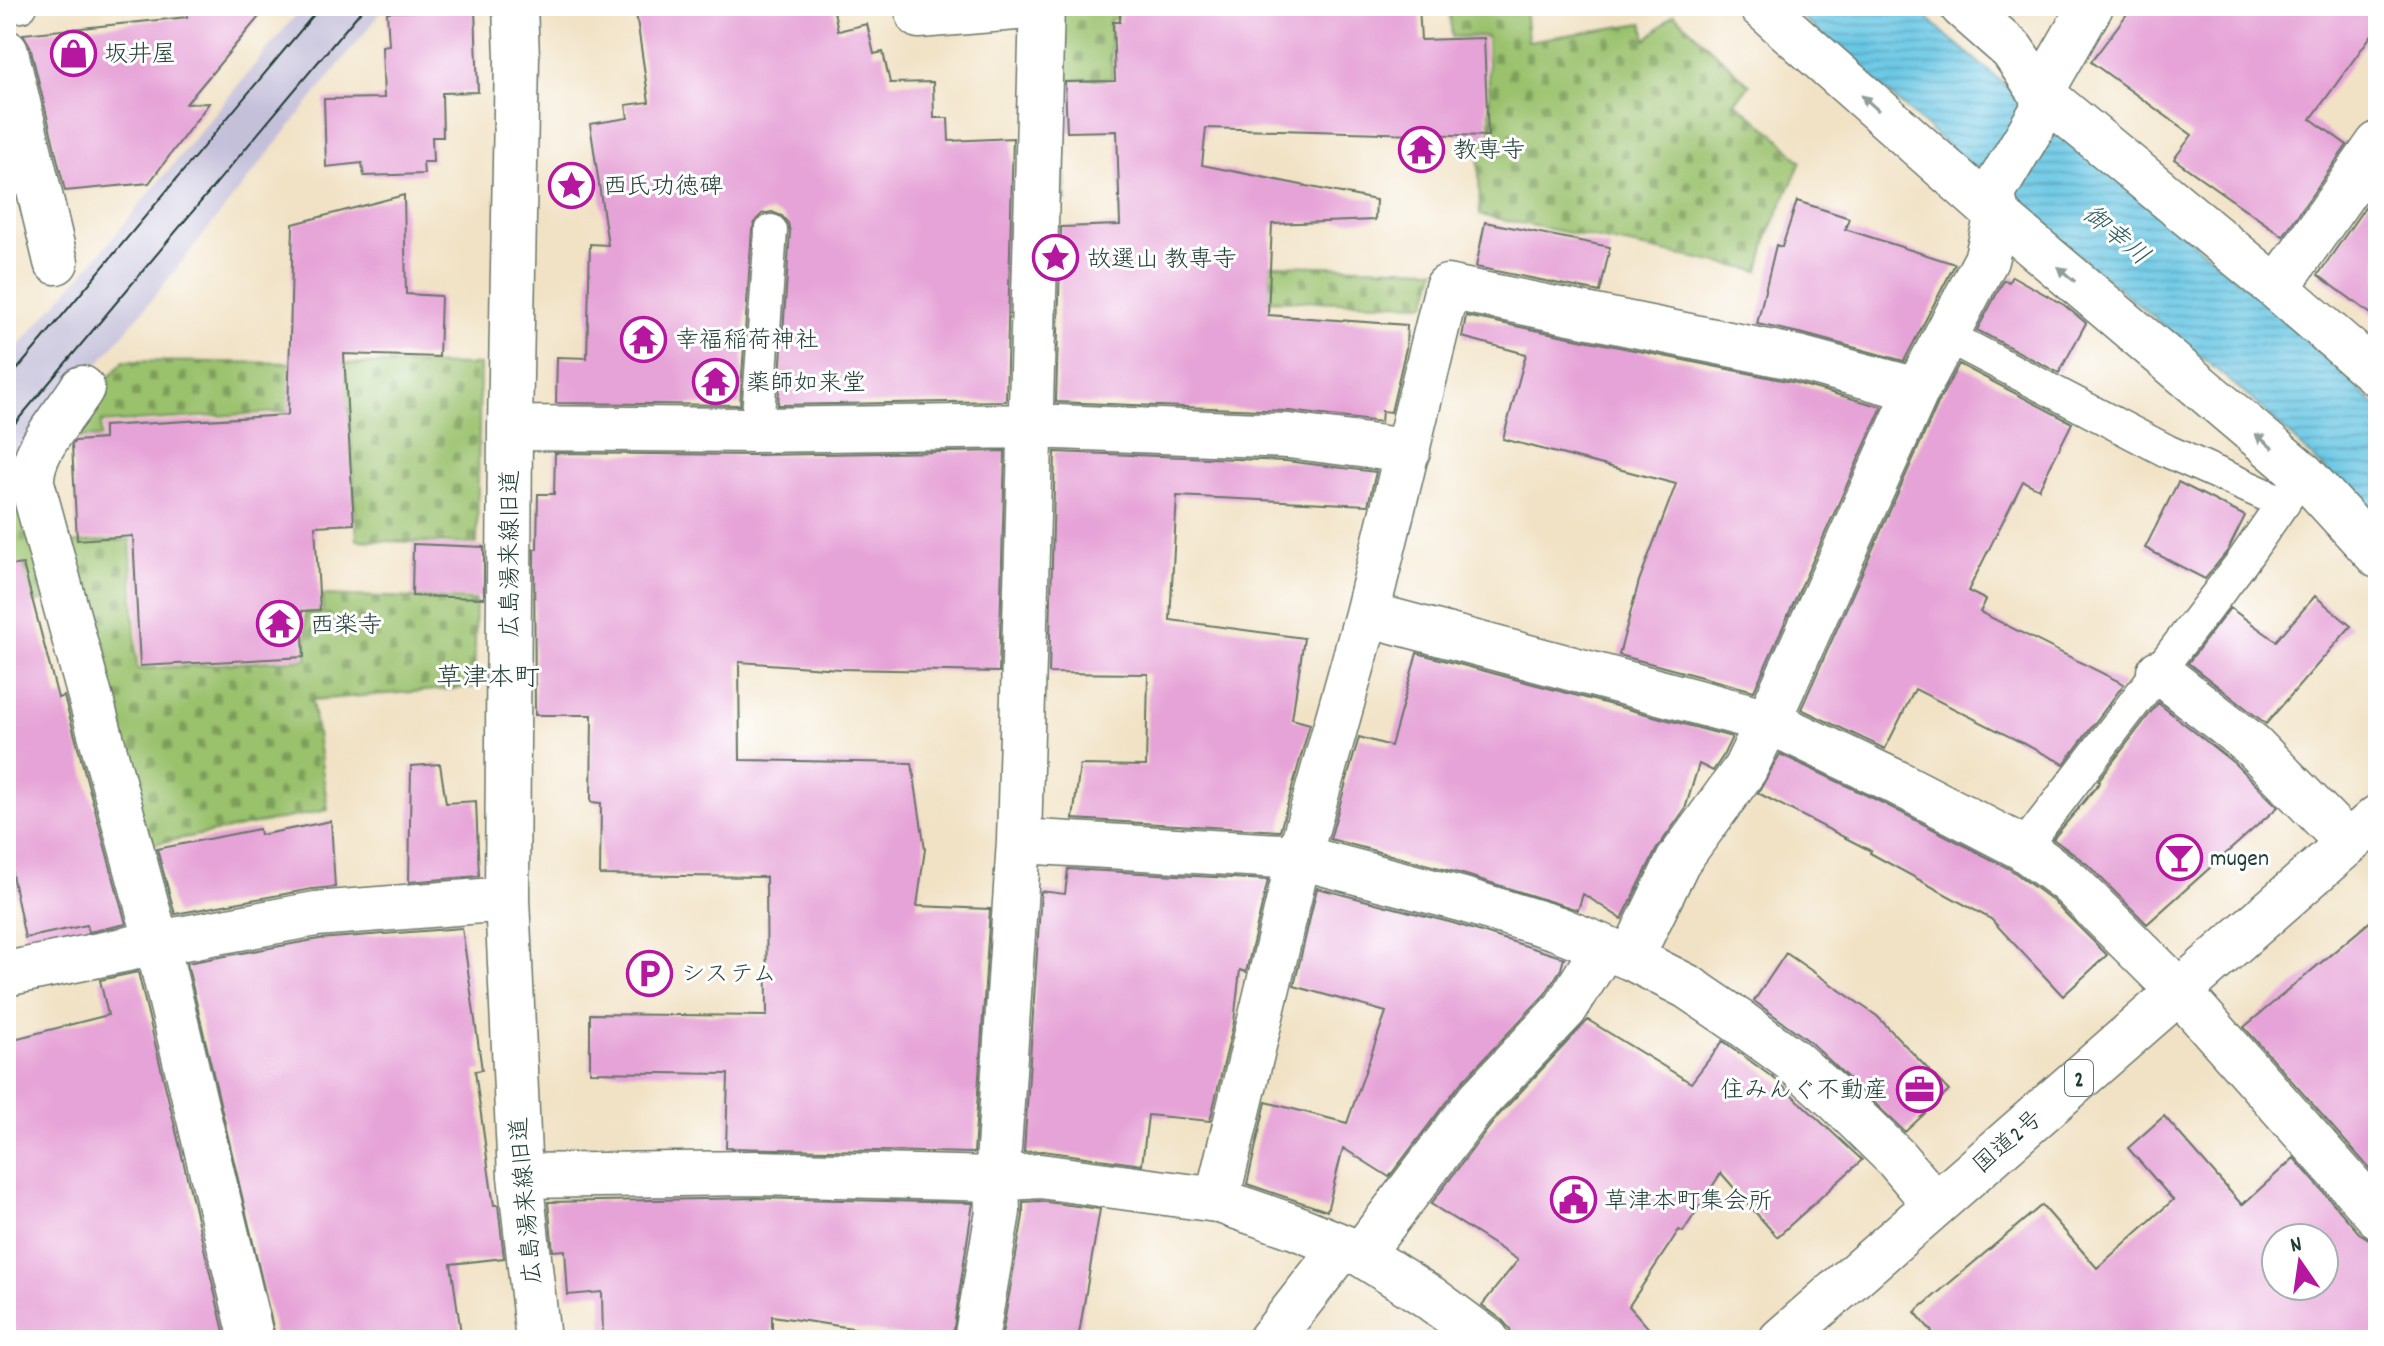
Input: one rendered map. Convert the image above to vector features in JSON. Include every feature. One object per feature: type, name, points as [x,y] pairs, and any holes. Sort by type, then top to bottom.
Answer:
[{"type":"main road","name":"広島湯来線旧道","points":[[515,6],[507,899],[520,1176],[538,1340]]},
{"type":"main road","points":[[916,6],[919,16],[1041,6],[1019,841],[997,1179],[998,1212],[976,1340]]},
{"type":"main road","points":[[1761,6],[1995,204],[2294,488],[2378,556]]},
{"type":"main road","points":[[1962,6],[2012,50],[2042,101],[2277,288],[2378,375]]},
{"type":"main road","points":[[1270,1340],[1352,1251],[1478,1101],[1617,953],[1678,861],[1745,769],[1917,390],[1986,260],[1995,204],[2042,101],[2091,6]]},
{"type":"main road","points":[[7,62],[56,262]]},
{"type":"main road","points":[[2277,288],[2378,144]]},
{"type":"main road","points":[[1217,1200],[1299,857],[1367,614],[1447,287],[1798,358],[1917,390]]},
{"type":"main road","points":[[82,388],[36,457],[32,483],[157,943],[252,1340]]},
{"type":"main road","points":[[510,428],[757,430],[1032,426],[1288,436],[1408,451]]},
{"type":"main road","points":[[1367,614],[1768,721],[1896,782],[2023,848],[2069,882],[2178,990],[2378,1216]]},
{"type":"main road","points":[[2159,672],[2363,830]]},
{"type":"main road","name":"国道2号","points":[[1781,1340],[2363,830]]},
{"type":"main road","points":[[1019,841],[1299,857],[1556,928],[1688,987],[1792,1060],[1886,1149],[1935,1204]]},
{"type":"main road","points":[[6,974],[316,914],[507,899]]},
{"type":"main road","points":[[520,1176],[756,1173],[997,1179],[1040,1176],[1217,1200],[1352,1251],[1429,1297],[1487,1340]]},
{"type":"lane","points":[[6,7],[21,6]]},
{"type":"lane","points":[[757,430],[771,231]]},
{"type":"lane","points":[[1947,336],[2167,451],[2294,488],[2159,672],[2023,848]]},
{"type":"shaded area","points":[[303,6],[386,6],[142,312],[6,473],[6,360],[93,262]]},
{"type":"green space","points":[[1057,6],[1117,6],[1117,19],[1110,19],[1112,78],[1063,80],[1066,201],[1053,202]]},
{"type":"green space","points":[[1449,6],[1525,6],[1528,41],[1643,23],[1646,40],[1674,14],[1750,85],[1735,102],[1779,138],[1801,162],[1768,235],[1759,271],[1480,215],[1478,139],[1491,138],[1487,36],[1452,37]]},
{"type":"green space","points":[[1127,261],[1436,269],[1426,304],[1098,296]]},
{"type":"green space","points":[[124,361],[480,365],[477,544],[357,540],[349,408],[101,423],[101,437],[74,438],[100,387]]},
{"type":"green space","points":[[19,459],[54,598],[6,609],[6,473]]},
{"type":"green space","points":[[130,539],[137,669],[307,659],[305,613],[323,612],[322,595],[476,600],[474,687],[312,700],[328,810],[143,846],[68,543]]},
{"type":"water","name":"御幸川","points":[[1789,6],[1915,6],[2293,326],[2378,408],[2378,524],[2254,401],[1969,164]]},
{"type":"building","points":[[268,6],[186,104],[209,103],[149,183],[65,191],[30,46],[23,34],[187,17],[186,10]]},
{"type":"building","points":[[635,6],[833,6],[838,31],[867,24],[874,54],[883,52],[890,83],[933,82],[934,118],[948,118],[949,141],[1013,138],[1006,401],[778,405],[790,232],[782,216],[772,212],[762,214],[752,230],[740,405],[556,403],[557,357],[587,358],[590,244],[608,245],[590,124],[628,118],[626,105],[649,102]]},
{"type":"building","points":[[1120,6],[1419,6],[1421,40],[1484,38],[1488,136],[1206,128],[1202,165],[1376,200],[1375,220],[1272,224],[1268,315],[1407,325],[1406,348],[1391,412],[1382,411],[1381,422],[1289,411],[1056,402],[1061,227],[1120,225],[1117,131],[1067,132],[1065,82],[1115,81],[1113,22],[1120,22]]},
{"type":"building","points":[[2133,6],[2378,6],[2378,26],[2311,119],[2347,145],[2283,236],[2174,159],[2192,135],[2091,62]]},
{"type":"building","points":[[475,9],[478,92],[442,93],[443,137],[432,137],[433,162],[423,162],[424,174],[364,176],[362,163],[326,167],[324,99],[384,98],[382,46],[389,45],[387,12]]},
{"type":"building","points":[[2378,188],[2378,319],[2318,275]]},
{"type":"building","points":[[404,195],[406,294],[441,296],[439,357],[344,354],[354,524],[315,526],[320,610],[302,611],[304,657],[140,666],[133,536],[77,540],[72,445],[75,441],[104,439],[104,426],[288,415],[293,224]]},
{"type":"building","points":[[1797,201],[1849,218],[1845,229],[1955,264],[1904,361],[1757,324],[1776,245],[1782,247]]},
{"type":"building","points":[[1485,222],[1610,247],[1600,292],[1476,267]]},
{"type":"building","points":[[2012,276],[2064,305],[2086,323],[2059,373],[1977,330],[2004,280],[2009,282]]},
{"type":"building","points":[[1466,316],[1792,382],[1882,407],[1754,691],[1619,655],[1639,581],[1676,484],[1503,439],[1526,354],[1462,337]]},
{"type":"building","points":[[1959,364],[2072,423],[2039,489],[2023,481],[1968,591],[1986,600],[1980,612],[2124,684],[2064,764],[1915,689],[1885,749],[1801,709],[1939,401]]},
{"type":"building","points":[[1005,451],[999,672],[840,669],[739,662],[740,760],[912,763],[925,849],[917,906],[990,909],[974,1153],[726,1148],[728,1074],[590,1072],[590,1014],[767,1016],[766,877],[600,875],[601,803],[591,802],[592,715],[535,715],[534,549],[537,549],[538,494],[554,494],[555,453],[757,455]]},
{"type":"building","points":[[1055,452],[1286,461],[1376,472],[1368,505],[1177,496],[1170,620],[1304,638],[1292,719],[1310,724],[1280,831],[1073,819],[1080,765],[1146,766],[1148,674],[1049,673]]},
{"type":"building","points":[[2178,482],[2245,516],[2228,550],[2205,579],[2145,548]]},
{"type":"building","points":[[413,544],[484,547],[484,598],[412,596]]},
{"type":"building","points":[[23,564],[58,698],[64,696],[126,924],[89,932],[87,925],[25,938],[6,845],[6,566]]},
{"type":"building","points":[[2315,596],[2351,626],[2266,724],[2188,663],[2230,608],[2276,641]]},
{"type":"building","points":[[1417,653],[1732,737],[1713,771],[1699,764],[1685,809],[1656,850],[1622,919],[1583,894],[1578,910],[1466,875],[1330,839],[1359,737],[1391,746]]},
{"type":"building","points":[[2158,703],[2235,764],[2278,807],[2147,924],[2087,864],[2053,839]]},
{"type":"building","points":[[1780,754],[2010,869],[2053,901],[2107,955],[2063,996],[1991,919],[1871,851],[1758,793]]},
{"type":"building","points":[[440,764],[446,803],[476,801],[479,876],[409,882],[411,766]]},
{"type":"building","points":[[331,821],[335,887],[175,914],[157,849],[259,829],[260,835]]},
{"type":"building","points":[[1068,869],[1268,880],[1246,972],[1240,970],[1234,1022],[1210,1121],[1148,1115],[1142,1165],[1043,1151],[1024,1152],[1041,891],[1065,894]]},
{"type":"building","points":[[1317,888],[1453,923],[1564,958],[1561,969],[1545,994],[1460,1084],[1389,1177],[1343,1148],[1327,1211],[1247,1184],[1266,1102],[1347,1123],[1386,1012],[1294,986]]},
{"type":"building","points":[[2378,915],[2378,1178],[2244,1027]]},
{"type":"building","points":[[462,928],[482,1070],[475,1071],[504,1258],[451,1264],[462,1340],[276,1340],[187,963],[319,939]]},
{"type":"building","points":[[1786,953],[1877,1016],[1949,1091],[1905,1132],[1809,1041],[1754,1001]]},
{"type":"building","points":[[138,972],[226,1340],[17,1340],[6,1292],[6,1041],[108,1015],[100,980]]},
{"type":"building","points":[[1588,1020],[1691,1083],[1723,1041],[1776,1080],[1862,1160],[1777,1237],[1721,1173],[1629,1306],[1659,1340],[1512,1340],[1510,1329],[1482,1305],[1518,1260],[1431,1204],[1497,1117]]},
{"type":"building","points":[[2164,1116],[2242,1205],[2294,1158],[2359,1233],[2378,1240],[2378,1340],[1939,1340],[1915,1312],[2042,1205],[2097,1268],[2173,1200],[2128,1148]]},
{"type":"building","points":[[756,1198],[973,1203],[952,1340],[932,1340],[772,1316],[772,1340],[603,1340],[602,1292],[568,1295],[565,1250],[553,1251],[548,1202]]},
{"type":"building","points":[[1039,1201],[1100,1209],[1078,1340],[1001,1340],[1023,1202]]},
{"type":"tram line","points":[[6,383],[321,6]]},
{"type":"tram line","points":[[6,434],[365,6]]},
{"type":"place","name":"坂井屋","points":[[73,53]]},
{"type":"place","name":"教専寺","points":[[1422,149]]},
{"type":"place","name":"西氏功徳碑","points":[[572,185]]},
{"type":"place","name":"故選山 教専寺","points":[[1056,258]]},
{"type":"place","name":"幸福稲荷神社","points":[[644,339]]},
{"type":"place","name":"薬師如来堂","points":[[715,382]]},
{"type":"place","name":"西楽寺","points":[[279,624]]},
{"type":"place","name":"mugen","points":[[2179,857]]},
{"type":"place","name":"システム","points":[[650,973]]},
{"type":"place","name":"住みんぐ不動産","points":[[1919,1089]]},
{"type":"place","name":"草津本町集会所","points":[[1573,1200]]},
{"type":"district","name":"草津本町","points":[[488,676]]}]
